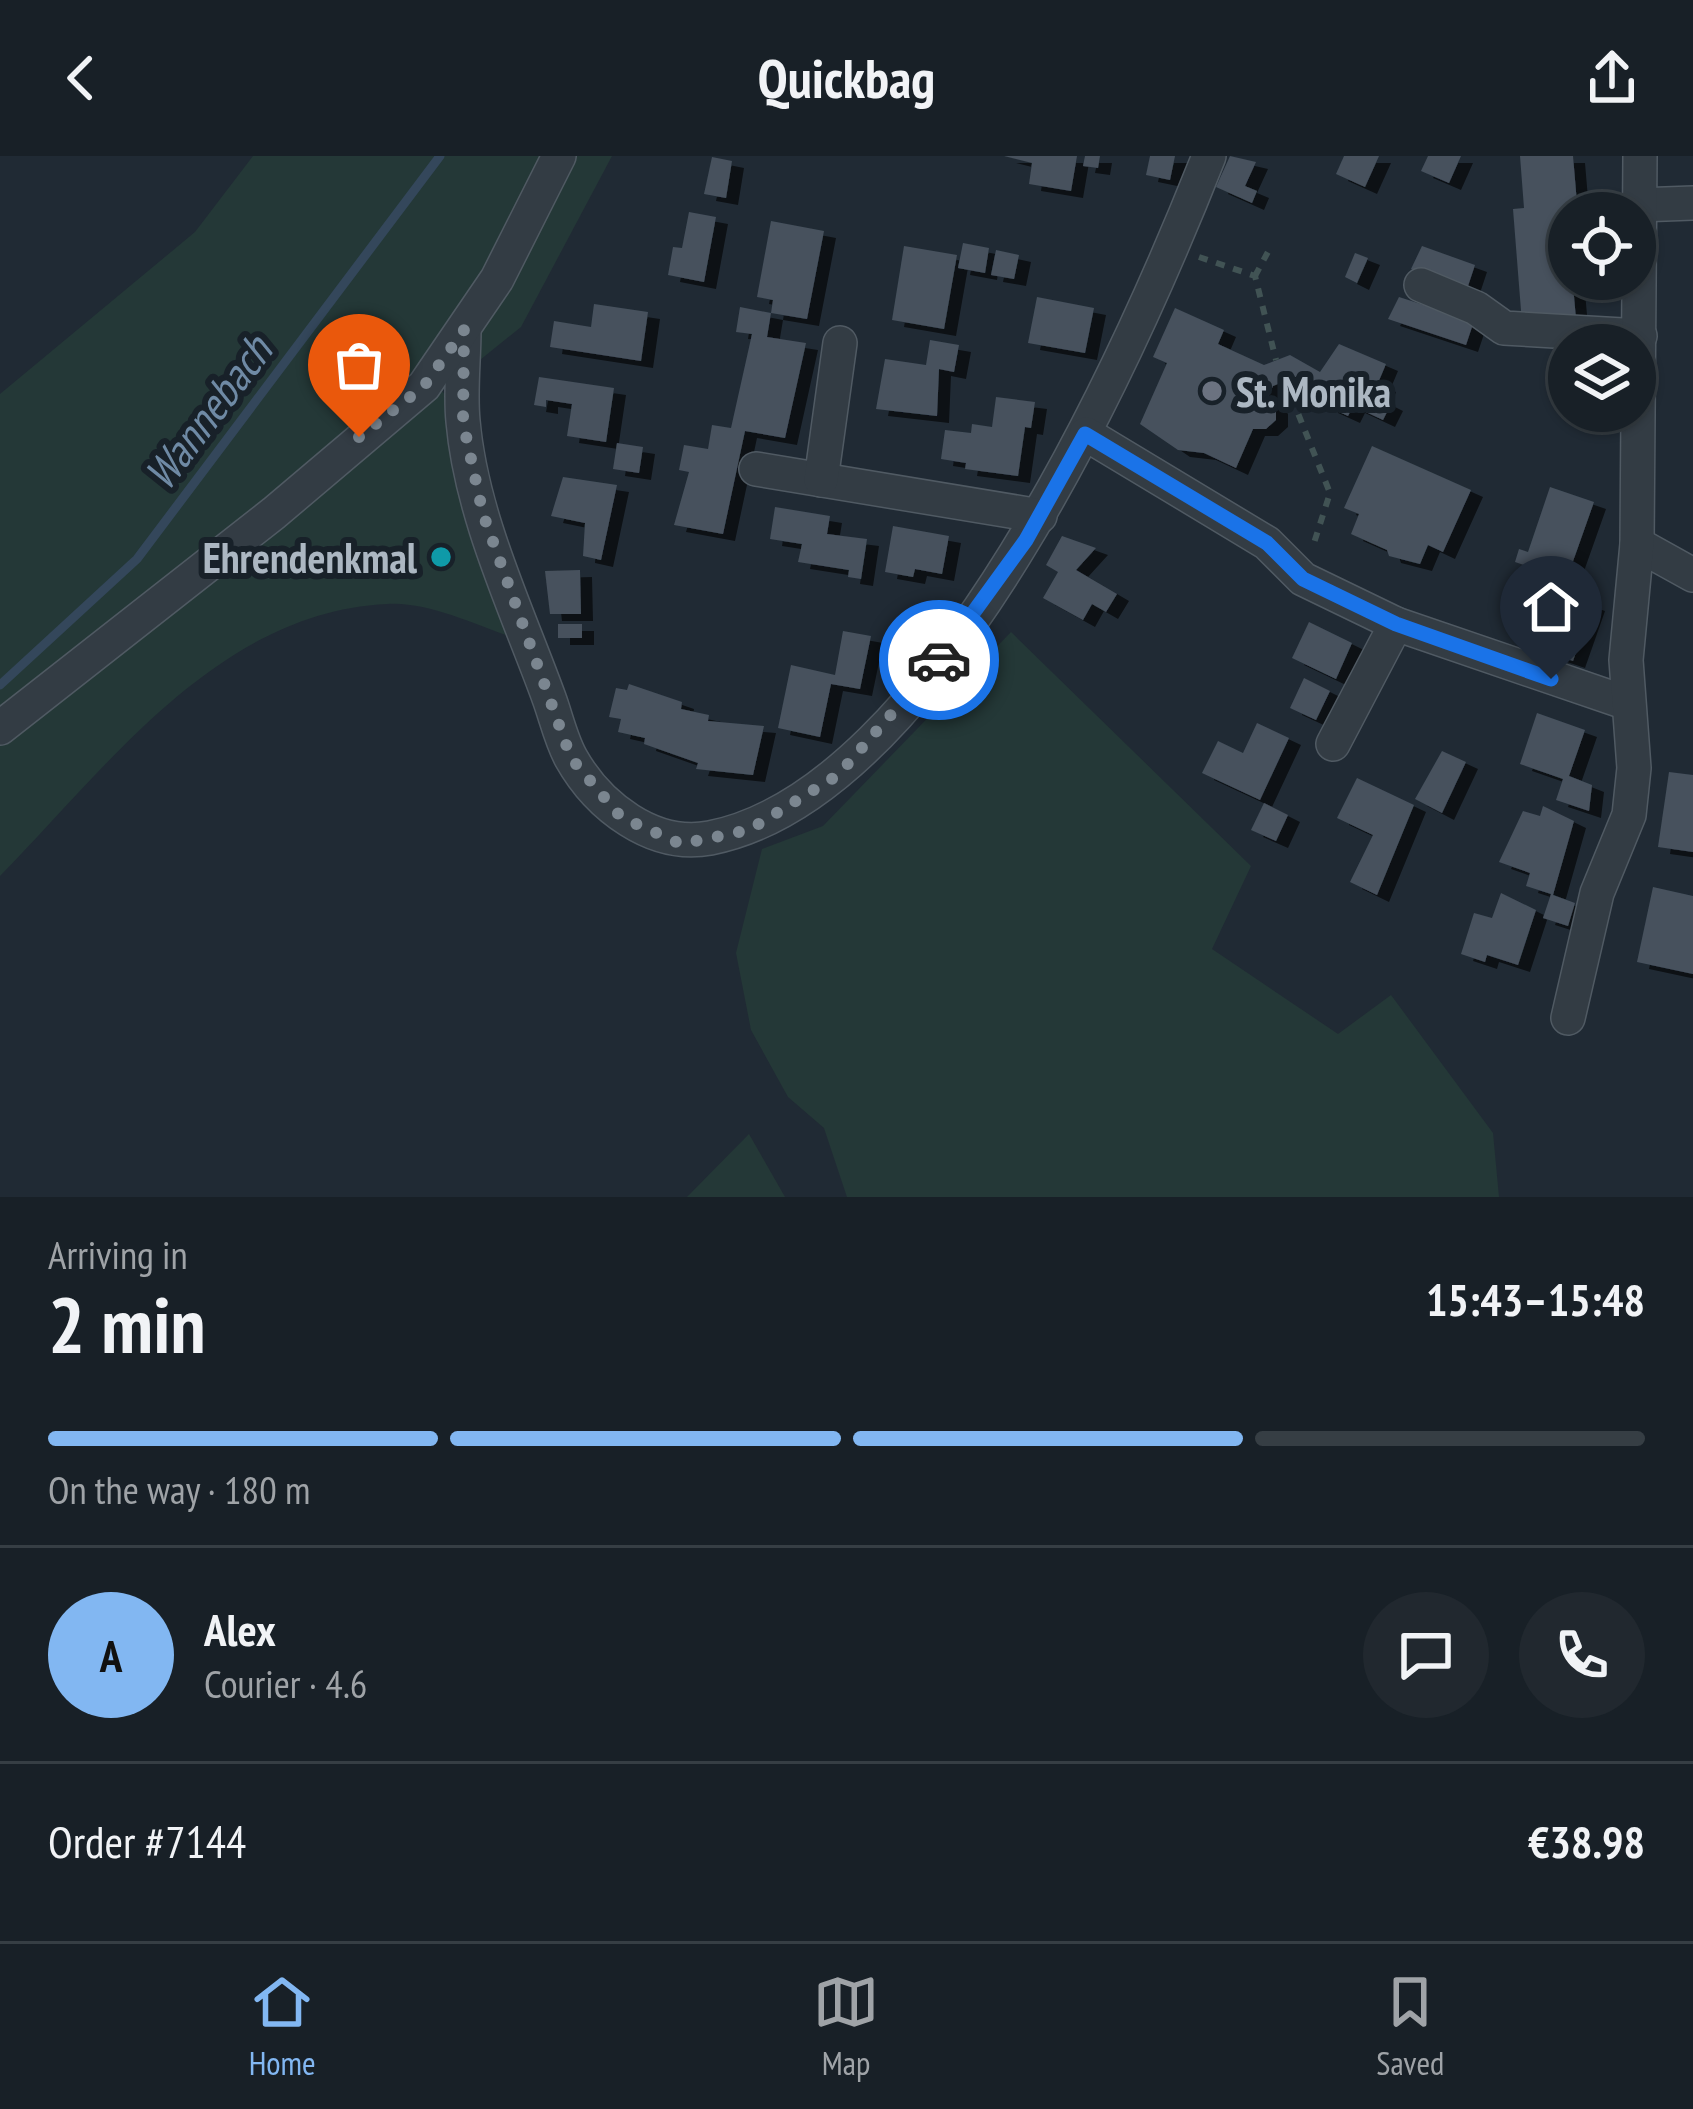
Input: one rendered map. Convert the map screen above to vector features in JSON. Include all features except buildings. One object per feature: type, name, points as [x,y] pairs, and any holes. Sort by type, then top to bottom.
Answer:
[{"type":"street","points":[[0,728],[274,512],[424,386],[497,279],[559,156]]},
{"type":"street","points":[[464,330],[463,422],[483,514],[571,758],[621,817],[681,844],[749,830],[838,775],[900,710],[1040,516],[1085,434],[1173,248],[1209,156]]},
{"type":"street","points":[[1637,159],[1638,192]]},
{"type":"street","points":[[1656,204],[1693,203]]},
{"type":"street","points":[[1421,285],[1476,308],[1504,328],[1548,331]]},
{"type":"street","points":[[821,480],[840,343]]},
{"type":"street","points":[[1568,1018],[1597,893],[1629,815],[1634,768],[1627,703],[1639,432]]},
{"type":"street","points":[[1085,434],[1267,543],[1303,579],[1396,624],[1627,703]]},
{"type":"street","points":[[756,469],[1040,516]]},
{"type":"street","points":[[1637,544],[1693,575]]},
{"type":"street","points":[[1333,744],[1396,624]]},
{"type":"path","points":[[1173,248],[1255,276]]},
{"type":"path","points":[[1269,250],[1255,276],[1276,360]]},
{"type":"path","points":[[1285,381],[1330,493],[1303,579]]},
{"type":"green space","points":[[253,156],[542,156],[491,266],[421,366],[468,422],[520,640],[403,604],[327,613],[271,634],[219,665],[171,702],[0,876],[0,394],[195,232]]},
{"type":"green space","points":[[573,156],[612,156],[521,327],[480,360],[481,331]]},
{"type":"green space","points":[[1011,632],[1251,866],[1212,949],[1338,1034],[1391,995],[1493,1133],[1499,1197],[847,1197],[824,1128],[788,1097],[751,1030],[736,953],[762,849],[823,826]]},
{"type":"green space","points":[[749,1134],[785,1197],[687,1197]]},
{"type":"waterway","name":"Wannebach","points":[[0,685],[137,559],[440,156]]},
{"type":"way so far","points":[[359,437],[424,386],[464,330],[463,422],[483,514],[571,758],[621,817],[681,844],[749,830],[838,775],[900,710],[939,660]]},
{"type":"place","name":"St. Monika","points":[[1212,391]]},
{"type":"place","name":"Ehrendenkmal","points":[[441,557]]},
{"type":"route","points":[[939,660],[1026,540],[1085,434],[1267,543],[1303,579],[1396,624],[1551,679]]}]
